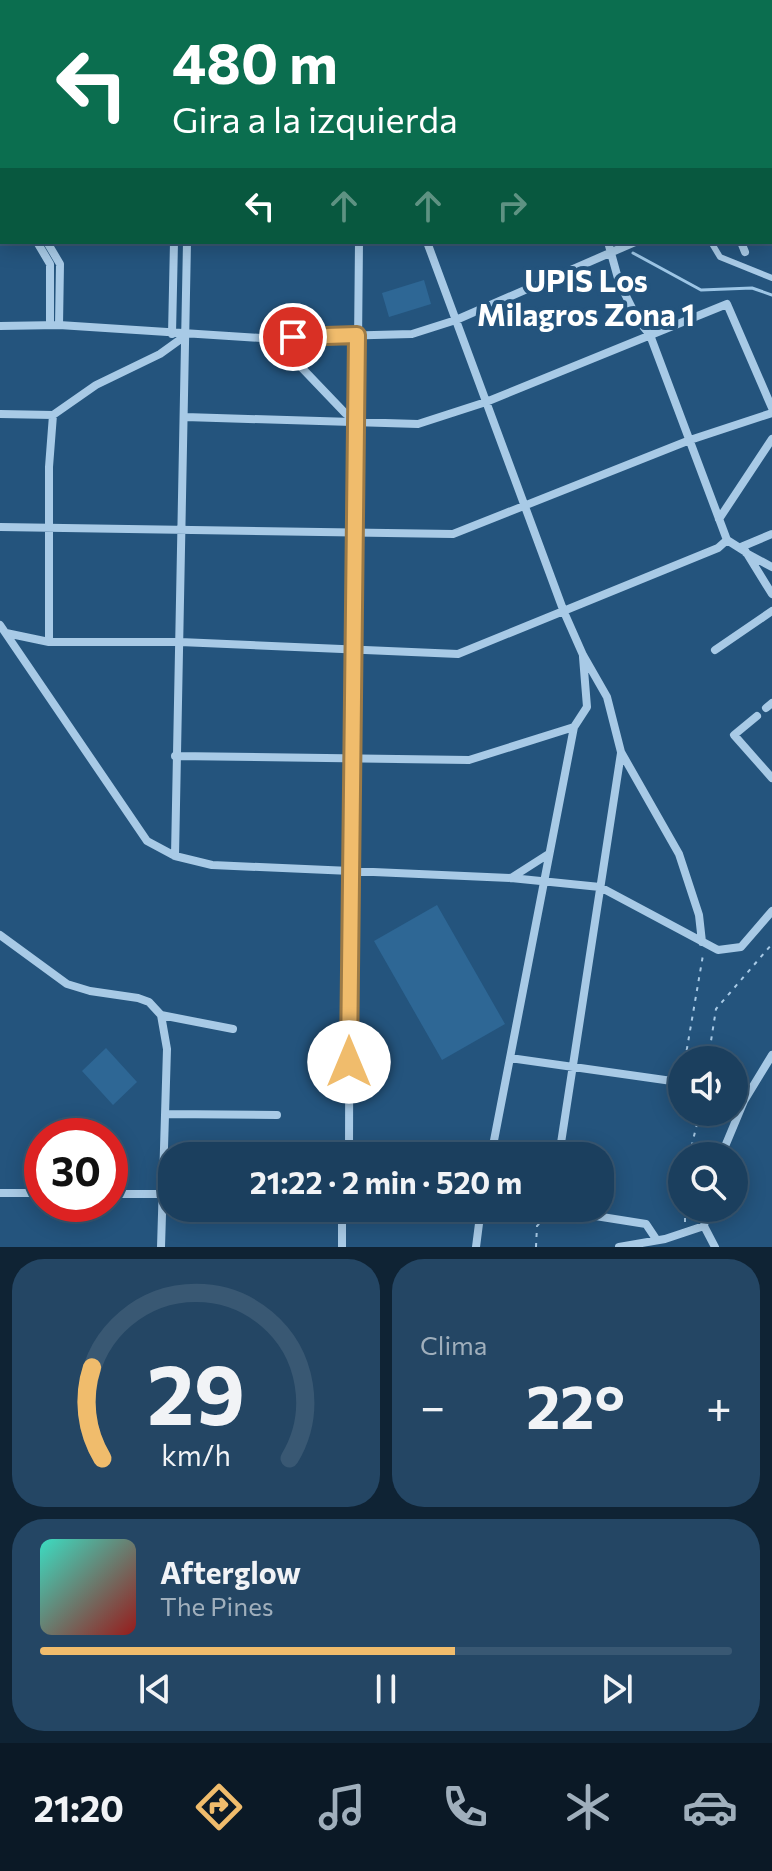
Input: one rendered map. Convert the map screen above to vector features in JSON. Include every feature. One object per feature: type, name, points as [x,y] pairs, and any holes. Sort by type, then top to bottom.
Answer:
[{"type":"street","points":[[38,244],[50,264],[54,325]]},
{"type":"street","points":[[48,244],[60,264],[54,325]]},
{"type":"street","points":[[172,334],[174,244]]},
{"type":"street","points":[[175,856],[187,244]]},
{"type":"street","points":[[349,1142],[350,758],[355,649],[359,244]]},
{"type":"street","points":[[428,244],[564,612],[583,655],[607,697],[621,752],[679,854],[699,915],[702,942]]},
{"type":"street","points":[[609,244],[619,282],[638,320],[650,335],[727,540],[772,567]]},
{"type":"street","points":[[0,326],[54,325],[185,336],[261,338],[412,334],[456,320],[612,253],[624,244]]},
{"type":"street","points":[[742,244],[745,252]]},
{"type":"street","points":[[0,527],[453,534],[690,440],[772,411],[727,304],[486,402],[418,424],[185,417]]},
{"type":"street","points":[[0,414],[53,415],[96,385],[160,354],[185,336]]},
{"type":"street","points":[[261,338],[301,367],[345,413],[358,421]]},
{"type":"street","points":[[49,642],[53,415]]},
{"type":"street","points":[[719,519],[772,439]]},
{"type":"street","points":[[743,550],[772,534]]},
{"type":"street","points":[[6,633],[49,642],[180,642],[458,654],[718,548],[727,540]]},
{"type":"street","points":[[743,550],[772,594]]},
{"type":"street","points":[[715,650],[772,611]]},
{"type":"street","points":[[0,625],[147,841],[175,856],[212,865],[511,878],[600,887],[718,950],[741,947],[772,911]]},
{"type":"street","points":[[494,1142],[574,727],[587,707],[583,655]]},
{"type":"street","points":[[757,716],[734,735],[772,778]]},
{"type":"street","points":[[175,756],[469,760],[574,727]]},
{"type":"street","points":[[561,1142],[621,752]]},
{"type":"street","points":[[511,878],[548,854]]},
{"type":"street","points":[[0,935],[67,984],[90,991],[138,998],[149,1002],[161,1015],[167,1049],[166,1142]]},
{"type":"street","points":[[161,1015],[233,1029]]},
{"type":"street","points":[[727,1142],[744,1101],[772,1055]]},
{"type":"street","points":[[510,1058],[668,1080]]},
{"type":"street","points":[[165,1114],[277,1115]]},
{"type":"street","points":[[0,1193],[24,1193]]},
{"type":"street","points":[[128,1194],[158,1194]]},
{"type":"street","points":[[614,1219],[646,1224],[656,1239]]},
{"type":"street","points":[[161,1247],[164,1222]]},
{"type":"street","points":[[342,1222],[342,1247]]},
{"type":"street","points":[[476,1247],[479,1222]]},
{"type":"street","points":[[705,1222],[715,1247]]},
{"type":"street","points":[[619,1247],[686,1233],[704,1226]]},
{"type":"lane","points":[[712,244],[720,257],[772,278]]},
{"type":"path","points":[[688,1046],[699,983],[702,942]]},
{"type":"path","points":[[709,1046],[716,1009],[772,944]]},
{"type":"path","points":[[536,1247],[537,1226],[540,1222]]},
{"type":"path","points":[[686,1222],[686,1233]]},
{"type":"shaded area","points":[[424,280],[431,304],[389,317],[382,293]]},
{"type":"shaded area","points":[[437,905],[505,1024],[442,1060],[374,941]]},
{"type":"shaded area","points":[[106,1048],[137,1082],[113,1105],[82,1071]]},
{"type":"waterway","points":[[633,253],[701,290],[752,288],[772,295]]},
{"type":"district","name":"UPIS Los Milagros Zona 1","points":[[586,299]]},
{"type":"route","points":[[293,337],[357,335],[349,1062]]}]
